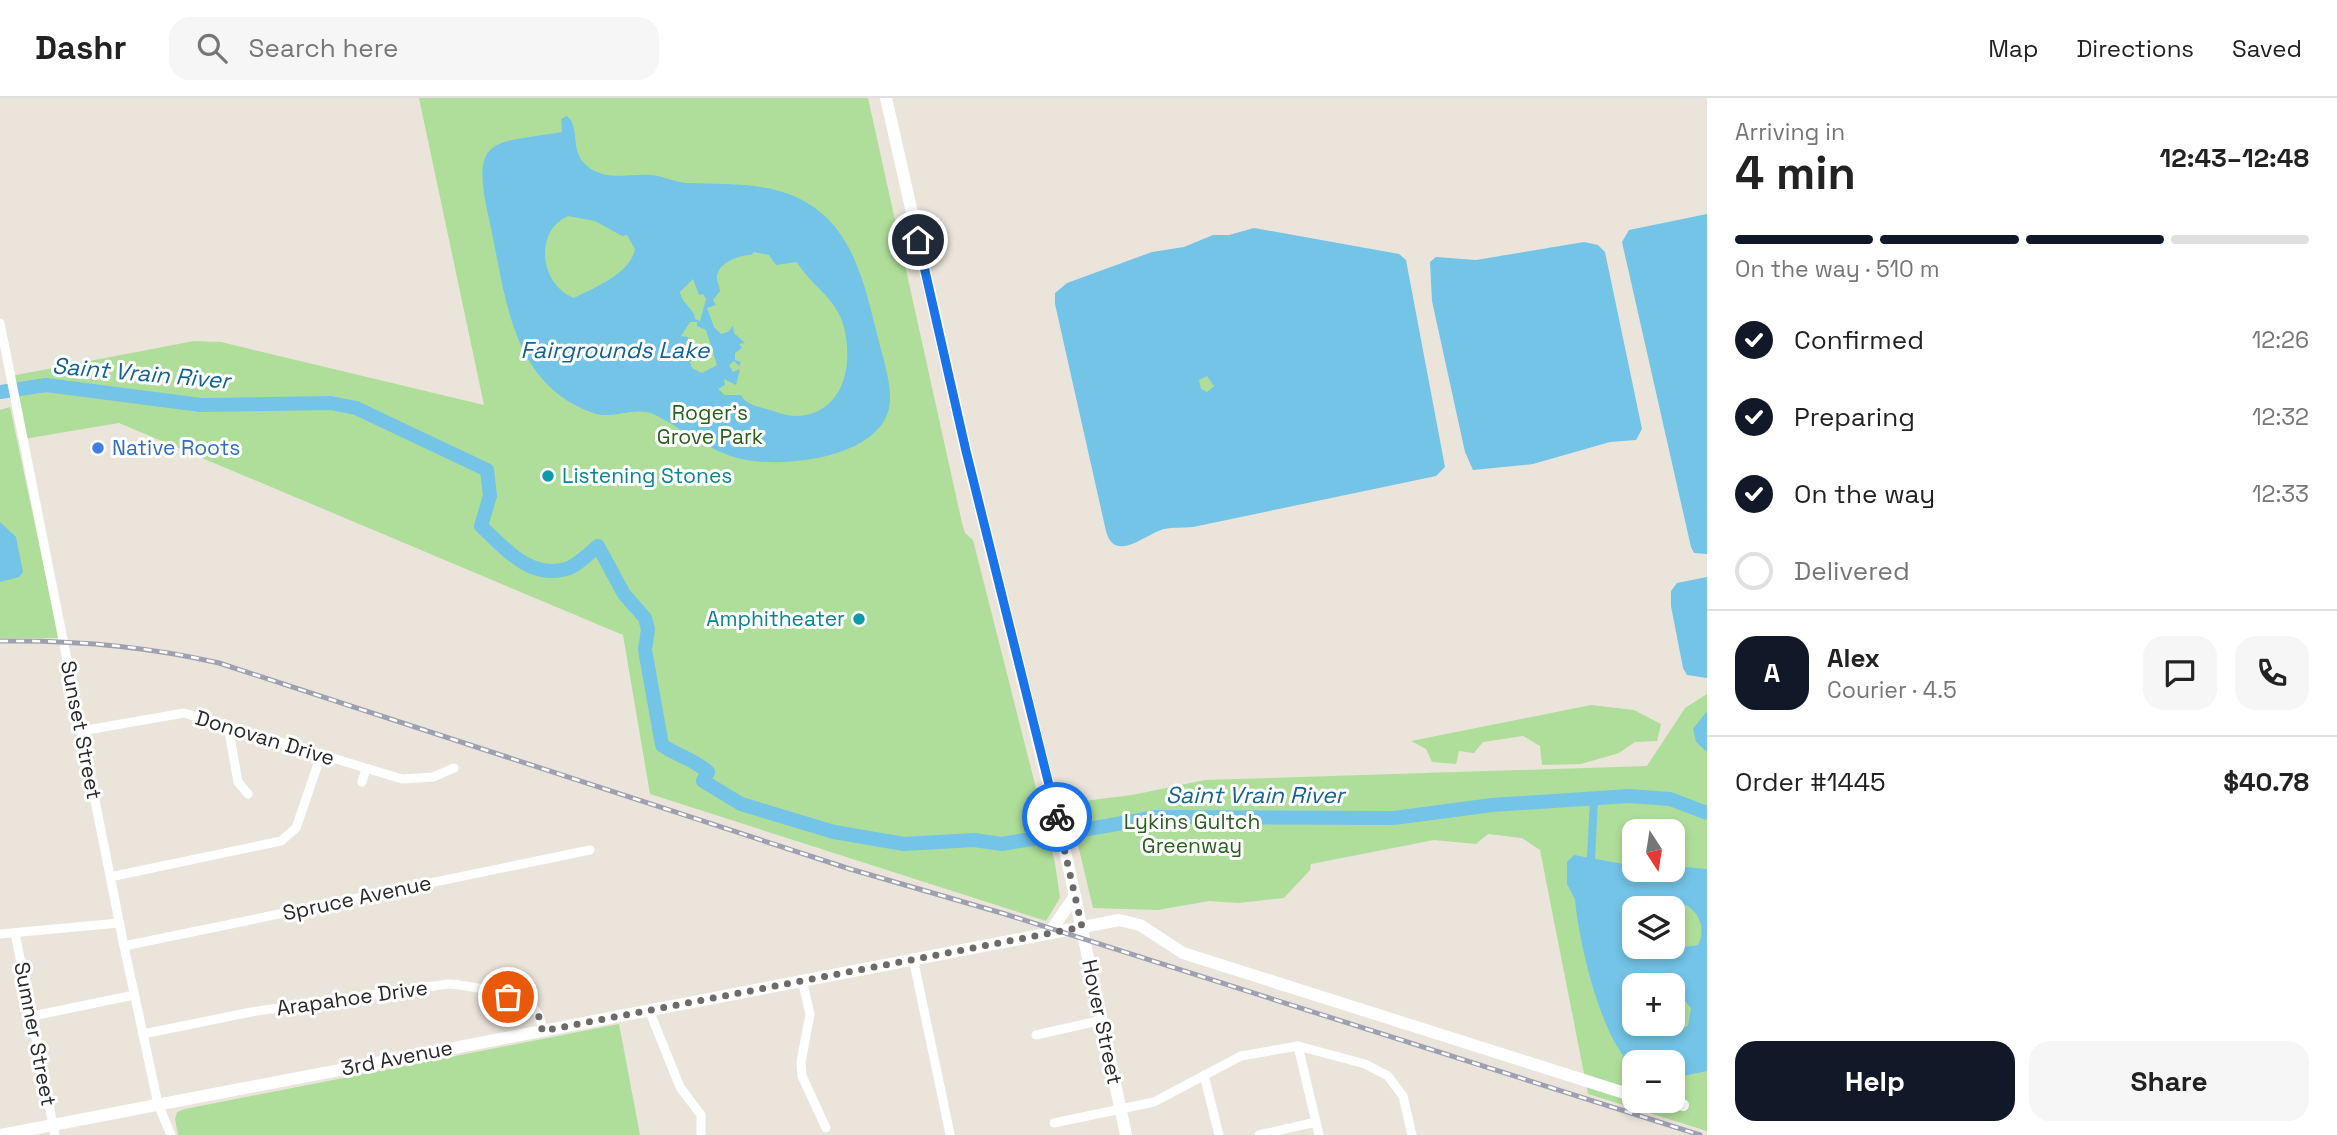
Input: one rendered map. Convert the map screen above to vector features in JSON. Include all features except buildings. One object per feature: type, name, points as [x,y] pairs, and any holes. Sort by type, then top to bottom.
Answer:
[{"type":"street","name":"Hover Street","points":[[886,98],[959,420],[1068,864],[1126,1135]]},
{"type":"street","name":"Sunset Street","points":[[0,323],[134,995],[158,1104],[171,1135]]},
{"type":"street","name":"Donovan Drive","points":[[81,731],[176,712],[402,779],[433,777],[454,768]]},
{"type":"street","points":[[228,726],[238,782],[248,794]]},
{"type":"street","points":[[110,877],[281,841],[296,828],[321,755]]},
{"type":"street","points":[[362,782],[366,769]]},
{"type":"street","name":"Spruce Avenue","points":[[124,946],[590,850]]},
{"type":"street","points":[[1049,933],[1075,896]]},
{"type":"street","name":"3rd Avenue","points":[[1,1135],[54,1130],[158,1104],[1114,920],[1133,922],[1183,953],[1622,1092]]},
{"type":"street","points":[[0,934],[119,923]]},
{"type":"street","name":"Sumner Street","points":[[15,933],[54,1130]]},
{"type":"street","points":[[913,958],[950,1135]]},
{"type":"street","points":[[803,980],[810,1014],[801,1062],[802,1076],[827,1128]]},
{"type":"street","name":"Arapahoe Drive","points":[[143,1034],[251,1012],[449,984],[467,986],[527,1003],[540,1017],[542,1031]]},
{"type":"street","points":[[33,1016],[134,995]]},
{"type":"street","points":[[649,1010],[680,1087],[701,1115],[701,1135]]},
{"type":"street","points":[[1036,1035],[1102,1020]]},
{"type":"street","points":[[1054,1123],[1137,1106],[1162,1098],[1249,1054],[1298,1046],[1365,1064],[1388,1076],[1403,1096],[1412,1135]]},
{"type":"street","points":[[1298,1046],[1319,1135]]},
{"type":"street","points":[[1205,1075],[1219,1135]]},
{"type":"street","points":[[1259,1135],[1316,1122]]},
{"type":"green space","name":"Roger's Grove Park","points":[[419,98],[868,98],[962,523],[965,533],[973,540],[1055,863],[1060,898],[1046,921],[650,794],[623,635],[119,423],[24,439],[11,376],[194,341],[221,342],[484,405]]},
{"type":"green space","points":[[1206,376],[1214,384],[1206,392],[1198,384]]},
{"type":"green space","points":[[10,407],[59,638],[0,638],[0,410]]},
{"type":"green space","name":"Lykins Gultch Greenway","points":[[1707,694],[1707,1131],[1649,1113],[1685,1113],[1685,1050],[1622,1050],[1622,1105],[1588,1094],[1540,850],[1522,838],[1488,834],[1476,844],[1434,840],[1311,864],[1310,870],[1284,898],[1238,903],[1209,901],[1158,910],[1093,908],[1068,803],[1132,795],[1205,780],[1647,766],[1685,708]]},
{"type":"green space","points":[[1591,705],[1634,710],[1661,724],[1657,741],[1635,742],[1619,753],[1581,764],[1542,765],[1540,746],[1523,736],[1483,742],[1474,753],[1459,751],[1456,764],[1432,762],[1426,749],[1411,741]]},
{"type":"green space","points":[[619,1024],[640,1135],[178,1135],[175,1119],[177,1112],[185,1109]]},
{"type":"water","name":"Fairgrounds Lake","points":[[567,116],[571,121],[579,156],[598,173],[613,176],[651,175],[687,183],[760,187],[795,196],[826,217],[846,242],[853,257],[885,363],[890,403],[879,428],[863,441],[843,451],[820,457],[796,461],[751,461],[713,448],[653,414],[638,411],[608,415],[593,413],[565,399],[544,381],[528,358],[507,305],[484,191],[483,171],[485,157],[492,148],[503,142],[562,132],[561,119]],"holes":[[[568,216],[595,221],[622,236],[627,235],[635,249],[632,258],[610,279],[574,298],[562,291],[554,281],[545,257],[550,233],[557,223]],[[754,252],[769,255],[776,265],[797,262],[833,304],[842,321],[847,352],[843,382],[827,406],[814,413],[785,415],[751,404],[741,395],[725,395],[718,389],[725,385],[724,379],[736,385],[740,369],[733,372],[729,365],[734,361],[739,366],[741,362],[735,360],[735,353],[742,348],[739,344],[745,343],[734,333],[733,326],[728,332],[721,334],[714,327],[707,308],[716,305],[713,300],[720,291],[717,278],[722,267],[736,258]],[[693,279],[699,295],[703,294],[706,299],[700,321],[695,319],[680,292]],[[690,322],[697,322],[697,326],[706,330],[717,365],[702,373],[692,368],[690,363],[694,355],[688,337],[681,336]]]},
{"type":"water","points":[[1707,214],[1707,554],[1694,553],[1691,547],[1622,242],[1629,230]]},
{"type":"water","points":[[1254,228],[1399,254],[1406,260],[1445,467],[1436,476],[1193,527],[1164,529],[1131,544],[1116,545],[1110,541],[1106,531],[1055,304],[1055,293],[1067,283],[1152,252],[1184,247],[1213,235],[1229,235]],"holes":[[[1207,376],[1214,386],[1207,392],[1201,389],[1199,380]]]},
{"type":"water","points":[[1584,242],[1598,245],[1605,252],[1642,429],[1636,440],[1610,442],[1533,464],[1473,470],[1465,452],[1432,301],[1430,262],[1436,257],[1476,260]]},
{"type":"water","points":[[0,522],[16,537],[23,572],[19,577],[0,582]]},
{"type":"water","points":[[1707,577],[1707,678],[1687,675],[1683,668],[1671,606],[1671,591],[1677,583]]},
{"type":"water","points":[[1707,711],[1707,752],[1696,742],[1693,729]]},
{"type":"water","points":[[1574,855],[1622,864],[1622,882],[1685,882],[1685,867],[1707,869],[1707,1071],[1685,1076],[1685,1050],[1622,1050],[1622,1054],[1602,1014],[1581,939],[1575,899],[1567,884],[1567,862]]},
{"type":"waterway","name":"Saint Vrain River","points":[[0,392],[46,385],[201,405],[331,403],[356,408],[487,470],[490,496],[481,526],[499,544],[530,566],[553,571],[574,565],[598,546],[624,594],[645,618],[648,629],[645,650],[662,745],[703,768],[708,772],[703,781],[741,804],[834,832],[904,844],[974,840],[1002,844],[1157,817],[1394,818],[1492,805],[1629,796],[1670,799],[1707,813]]},
{"type":"waterway","points":[[1591,858],[1594,800]]},
{"type":"railway","points":[[0,641],[110,645],[219,663],[850,869],[1005,914],[1700,1135]]},
{"type":"way so far","points":[[508,997],[534,1008],[540,1017],[542,1031],[1082,927],[1057,817]]},
{"type":"place","name":"Native Roots","points":[[98,448]]},
{"type":"place","name":"Listening Stones","points":[[548,476]]},
{"type":"place","name":"Amphitheater","points":[[859,619]]},
{"type":"route","points":[[918,240],[966,451],[1057,817]]}]
